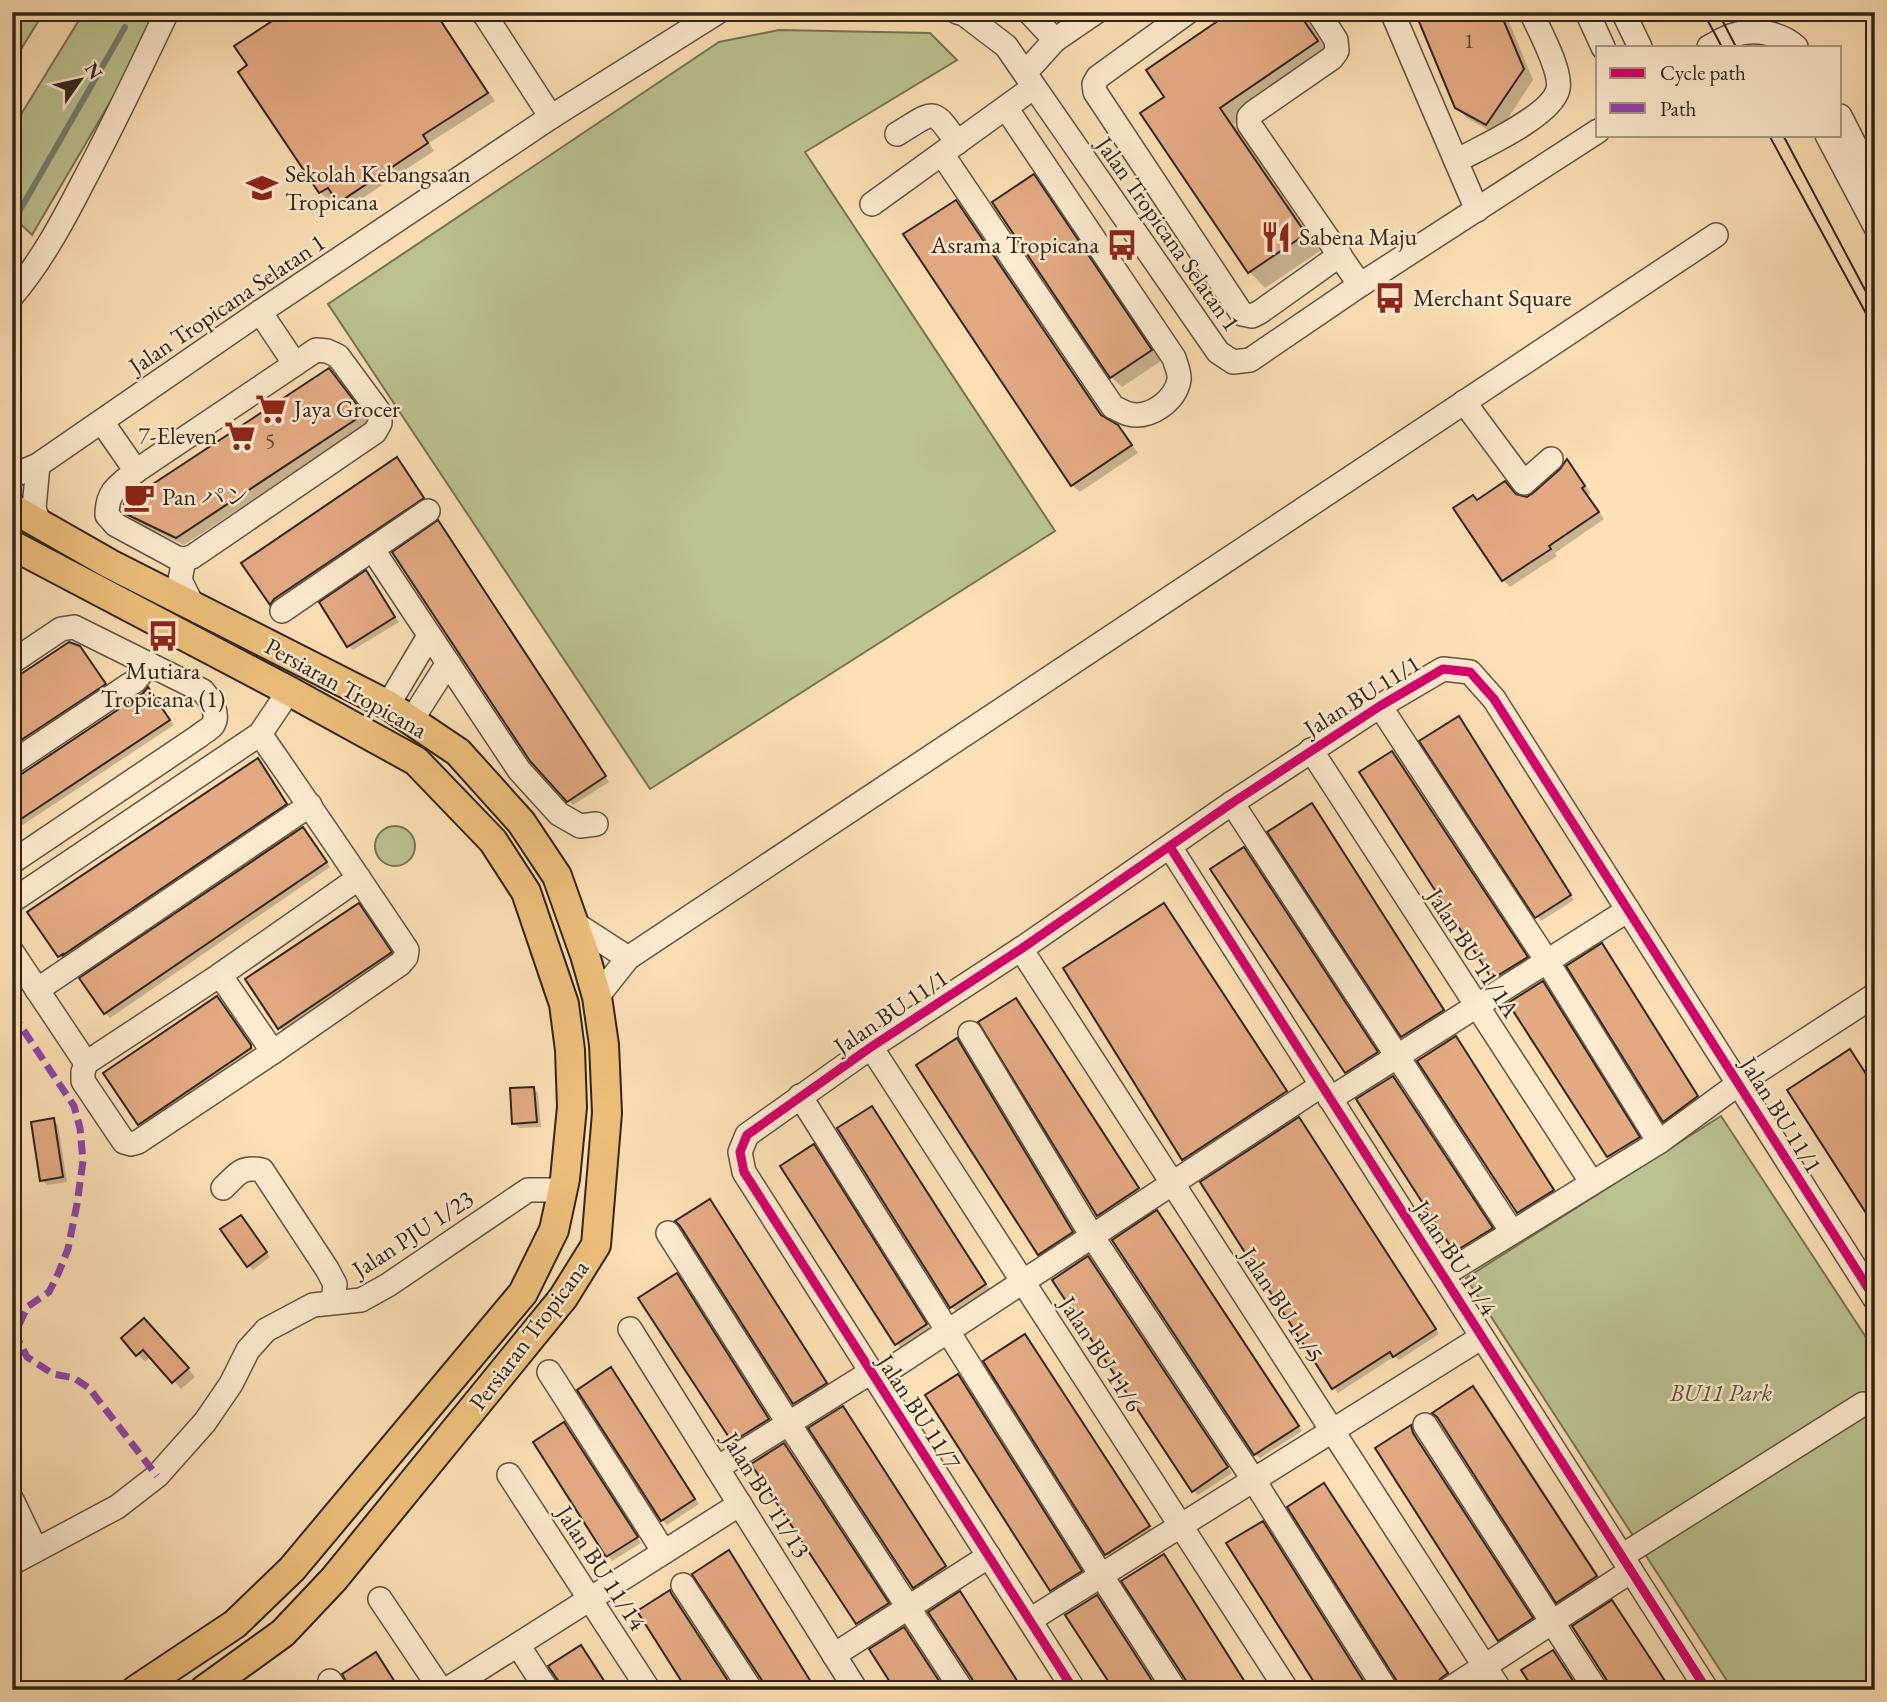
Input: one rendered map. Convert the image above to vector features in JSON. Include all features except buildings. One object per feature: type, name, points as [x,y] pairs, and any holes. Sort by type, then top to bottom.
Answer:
[{"type":"main road","name":"Persiaran Tropicana","points":[[12,508],[110,564],[388,705],[458,752],[521,822],[557,876],[597,997],[604,1045],[607,1113],[596,1245],[563,1298],[334,1579],[283,1633],[204,1690]]},
{"type":"main road","name":"Persiaran Tropicana","points":[[12,545],[416,761],[493,841],[526,892],[564,1004],[570,1050],[572,1107],[564,1185],[554,1230],[523,1293],[292,1569],[235,1625],[136,1690]]},
{"type":"main road","points":[[564,1185],[581,1189],[592,1186],[603,1178]]},
{"type":"main road","points":[[554,1230],[570,1224],[581,1226],[596,1245]]},
{"type":"street","points":[[12,296],[20,271],[71,206],[112,128],[167,12]]},
{"type":"street","points":[[484,12],[551,117]]},
{"type":"street","name":"Jalan Tropicana Selatan 1","points":[[12,476],[38,465],[551,117],[718,12]]},
{"type":"street","name":"Jalan Tropicana Selatan 1","points":[[957,12],[964,14],[1006,46],[1218,352],[1233,362],[1250,360],[1596,132]]},
{"type":"street","points":[[1029,12],[1055,40]]},
{"type":"street","points":[[872,204],[1006,108],[1030,80],[1055,40],[1096,12]]},
{"type":"street","points":[[1188,12],[1098,77],[1094,84],[1095,92],[1242,314],[1252,316],[1260,312],[1340,255]]},
{"type":"street","points":[[1318,12],[1336,40],[1337,51],[1332,58],[1254,112],[1249,117],[1249,124],[1360,285]]},
{"type":"street","points":[[1392,12],[1477,210]]},
{"type":"street","points":[[1456,161],[1535,117],[1549,104],[1558,89],[1556,68],[1531,12]]},
{"type":"street","points":[[1587,12],[1603,46]]},
{"type":"street","points":[[1623,12],[1640,46]]},
{"type":"street","points":[[1711,46],[1734,34],[1759,31],[1789,40],[1795,46]]},
{"type":"street","points":[[897,134],[927,116],[936,115],[942,120],[949,148],[1114,407],[1129,414],[1144,414],[1161,407],[1174,395],[1179,377],[1174,358],[1006,108]]},
{"type":"street","points":[[1842,120],[1875,185]]},
{"type":"street","points":[[1828,136],[1875,226]]},
{"type":"street","points":[[597,997],[628,958],[1716,235]]},
{"type":"street","points":[[260,312],[295,364]]},
{"type":"street","points":[[316,350],[338,356],[380,413],[380,423],[375,432],[192,557],[177,558],[116,525],[107,515],[107,500],[119,485],[136,471],[295,364],[316,350]]},
{"type":"street","points":[[1464,402],[1524,482],[1551,459]]},
{"type":"street","points":[[102,422],[136,471]]},
{"type":"street","points":[[38,465],[34,508],[39,523]]},
{"type":"street","points":[[282,611],[428,511]]},
{"type":"street","points":[[373,550],[519,770],[559,814],[580,826],[596,824]]},
{"type":"street","points":[[184,559],[180,580],[192,606]]},
{"type":"street","points":[[12,662],[61,629],[74,627],[203,691],[213,704],[215,714],[213,724],[199,736],[12,862]]},
{"type":"street","points":[[388,705],[429,636]]},
{"type":"street","points":[[411,721],[447,663]]},
{"type":"street","points":[[12,763],[135,681],[149,664]]},
{"type":"street","name":"Jalan BU 11/1","points":[[740,1152],[747,1135],[800,1096],[1021,949],[1311,750],[1443,669],[1470,672],[1494,699],[1875,1299]]},
{"type":"street","points":[[12,901],[260,734],[289,691]]},
{"type":"street","points":[[1380,706],[1547,961],[1659,1142]]},
{"type":"street","points":[[260,734],[310,805],[359,878],[407,950],[406,957],[400,964],[273,1052],[138,1142],[124,1142],[83,1081],[86,1063],[220,975],[359,878]]},
{"type":"street","name":"Jalan BU 11/1A","points":[[1311,750],[1592,1183]]},
{"type":"street","points":[[1232,803],[1512,1232]]},
{"type":"street","points":[[37,990],[310,805]]},
{"type":"street","name":"Jalan BU 11/4","points":[[1170,847],[1707,1690]]},
{"type":"street","points":[[717,1468],[949,1331],[1172,1182],[1326,1092],[1397,1056],[1628,910]]},
{"type":"street","points":[[574,923],[628,958]]},
{"type":"street","name":"Jalan BU 11/5","points":[[1021,949],[1500,1690]]},
{"type":"street","points":[[12,952],[86,1063]]},
{"type":"street","points":[[220,975],[273,1052]]},
{"type":"street","points":[[1443,1275],[1659,1142],[1738,1084],[1875,995]]},
{"type":"street","points":[[970,1033],[1092,1236],[1253,1479],[1386,1690]]},
{"type":"street","name":"Jalan BU 11/6","points":[[871,1047],[1287,1690]]},
{"type":"street","points":[[800,1096],[1175,1690]]},
{"type":"street","name":"Jalan BU 11/7","points":[[740,1152],[744,1172],[1074,1690]]},
{"type":"street","points":[[223,1188],[241,1170],[249,1167],[262,1170],[327,1269],[335,1284],[333,1302]]},
{"type":"street","name":"Jalan PJU 1/23","points":[[12,1563],[117,1507],[157,1476],[205,1422],[231,1384],[248,1350],[266,1330],[313,1305],[361,1300],[388,1285],[528,1190],[564,1185]]},
{"type":"street","points":[[668,1233],[962,1690]]},
{"type":"street","name":"Jalan BU 11/13","points":[[631,1329],[856,1690]]},
{"type":"street","points":[[1030,1620],[1482,1336]]},
{"type":"street","points":[[549,1373],[664,1552]]},
{"type":"street","points":[[1448,1690],[1554,1621],[1627,1564],[1863,1404]]},
{"type":"street","points":[[1425,1424],[1596,1690]]},
{"type":"street","name":"Jalan BU 11/14","points":[[509,1475],[649,1690]]},
{"type":"street","points":[[12,1500],[36,1550]]},
{"type":"street","points":[[446,1690],[740,1504]]},
{"type":"street","points":[[834,1655],[989,1556]]},
{"type":"street","points":[[683,1585],[751,1690]]},
{"type":"street","points":[[380,1599],[441,1690]]},
{"type":"street","points":[[518,1644],[547,1690]]},
{"type":"green space","points":[[12,12],[44,12],[12,64]]},
{"type":"green space","points":[[84,12],[163,12],[32,235],[12,216],[12,129]]},
{"type":"green space","points":[[779,30],[930,33],[957,60],[805,152],[1055,531],[650,789],[328,304],[719,42]]},
{"type":"green space","points":[[395,826],[409,832],[415,846],[409,860],[395,866],[381,860],[375,846],[381,832]]},
{"type":"green space","name":"BU11 Park","points":[[1721,1116],[1875,1351],[1875,1690],[1733,1690],[1466,1278]]},
{"type":"waterway","points":[[12,224],[125,27]]},
{"type":"tram line","points":[[1703,12],[1721,46]]},
{"type":"tram line","points":[[1718,12],[1735,46]]},
{"type":"tram line","points":[[1770,136],[1875,330]]},
{"type":"tram line","points":[[1784,136],[1873,305]]},
{"type":"marked path","points":[[12,1013],[74,1106],[80,1128],[83,1161],[68,1249],[49,1292],[27,1307],[15,1334],[27,1357],[53,1374],[74,1378],[89,1388],[157,1476]]},
{"type":"cycle path","points":[[1074,1690],[744,1172],[740,1152],[747,1135],[871,1047],[1021,949],[1232,803],[1380,706],[1443,669],[1470,672],[1494,699],[1875,1299]]},
{"type":"cycle path","points":[[1170,847],[1707,1690]]},
{"type":"place","name":"Sekolah Kebangsaan Tropicana","points":[[262,188]]},
{"type":"place","name":"Sabena Maju","points":[[1276,237]]},
{"type":"place","name":"Asrama Tropicana","points":[[1122,245]]},
{"type":"place","name":"Merchant Square","points":[[1390,298]]},
{"type":"place","name":"Jaya Grocer","points":[[271,409]]},
{"type":"place","name":"7-Eleven","points":[[240,436]]},
{"type":"place","name":"Pan パン","points":[[139,497]]},
{"type":"place","name":"Mutiara Tropicana (1)","points":[[163,636]]}]
